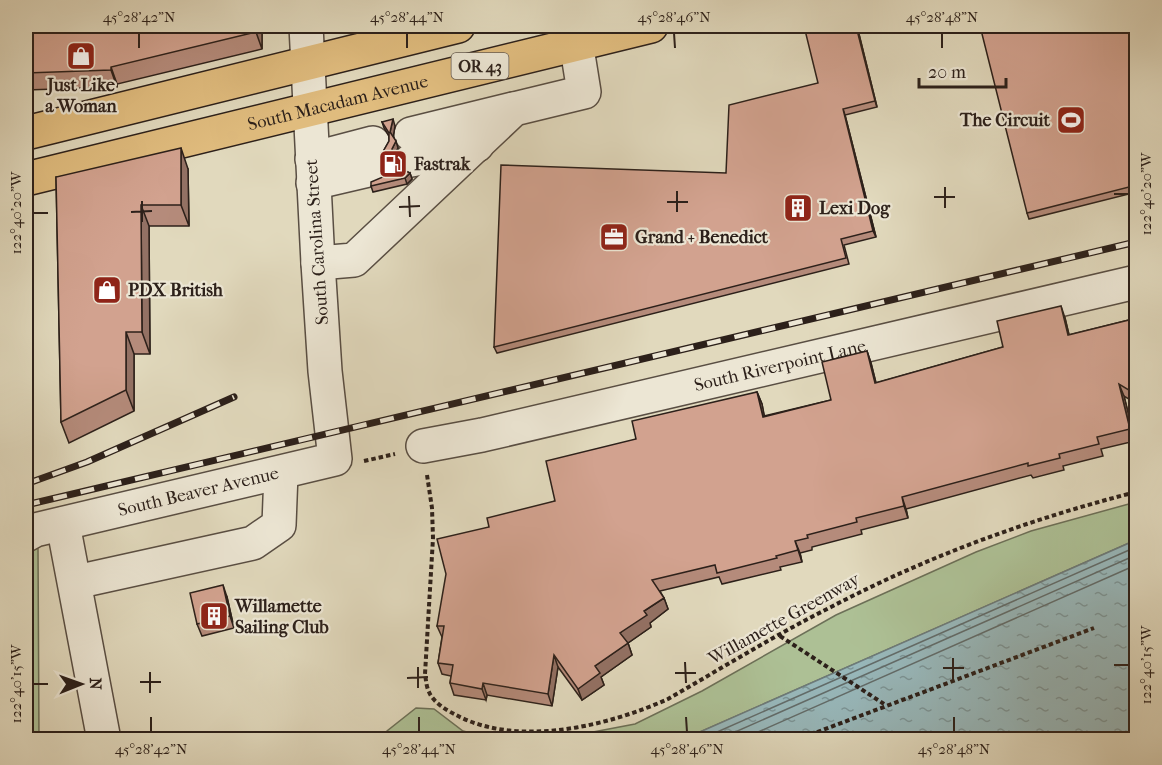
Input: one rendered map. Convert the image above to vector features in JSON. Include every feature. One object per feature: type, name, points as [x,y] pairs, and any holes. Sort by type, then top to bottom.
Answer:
[{"type":"main road","name":"OR 43","points":[[26,133],[458,26]]},
{"type":"main road","name":"South Macadam Avenue","points":[[26,179],[576,42],[651,26]]},
{"type":"street","name":"South Carolina Street","points":[[306,26],[306,62],[318,263],[325,371],[334,459]]},
{"type":"street","points":[[477,145],[412,147],[514,109],[584,93],[576,42]]},
{"type":"street","points":[[318,263],[354,260],[514,109]]},
{"type":"street","points":[[313,171],[373,156]]},
{"type":"street","name":"South Riverpoint Lane","points":[[423,446],[482,435],[1137,282]]},
{"type":"street","name":"South Beaver Avenue","points":[[26,535],[63,524],[334,459]]},
{"type":"street","points":[[76,582],[253,543],[279,525],[281,473]]},
{"type":"street","points":[[63,524],[76,582],[104,740]]},
{"type":"path","points":[[334,459],[354,463],[423,446]]},
{"type":"path","name":"Willamette Greenway","points":[[423,446],[432,508],[433,538],[424,674],[429,692],[452,713],[481,727],[514,732],[614,720],[668,699],[779,636],[882,582],[973,543],[1026,524],[1137,492]]},
{"type":"path","points":[[796,740],[884,705],[1094,628]]},
{"type":"path","points":[[779,636],[884,705]]},
{"type":"path","points":[[1129,740],[1137,737]]},
{"type":"green space","points":[[1136,502],[1136,540],[684,739],[551,740],[635,724],[702,691],[836,615],[976,552],[1031,531]]},
{"type":"green space","points":[[26,540],[38,549],[39,739],[26,739]]},
{"type":"green space","points":[[416,708],[434,709],[463,731],[494,739],[384,739],[387,731]]},
{"type":"water","points":[[1136,540],[1136,739],[684,739]]},
{"type":"building","points":[[26,26],[256,26],[256,32],[111,67],[111,70],[26,73]]},
{"type":"building","points":[[804,26],[856,26],[875,101],[843,109],[873,231],[841,239],[846,258],[494,347],[501,165],[726,173],[729,105],[818,83]]},
{"type":"building","name":"The Circuit","points":[[980,26],[1137,26],[1137,185],[1027,213]]},
{"type":"building","points":[[393,119],[390,132],[396,141],[392,149],[392,159],[397,167],[410,173],[405,178],[371,186],[371,182],[383,177],[389,168],[389,158],[384,150],[389,141],[389,133],[382,122]]},
{"type":"building","name":"PDX British","points":[[181,148],[181,205],[141,205],[142,332],[126,332],[126,390],[61,422],[56,177]]},
{"type":"building","points":[[1061,306],[1068,335],[1137,318],[1137,395],[1119,384],[1130,429],[1097,437],[1099,444],[1059,454],[1060,458],[1028,466],[1028,463],[902,497],[904,506],[856,518],[857,522],[807,535],[808,538],[795,541],[798,550],[776,556],[777,558],[717,573],[715,565],[652,580],[664,598],[644,611],[647,615],[620,633],[628,643],[595,666],[600,673],[578,689],[554,655],[548,694],[483,683],[482,689],[450,683],[453,665],[438,663],[444,626],[437,626],[446,574],[437,539],[489,527],[487,518],[555,501],[546,461],[636,439],[632,421],[757,392],[763,417],[831,400],[822,362],[867,351],[875,383],[1003,347],[997,321]]},
{"type":"building","points":[[223,585],[230,616],[197,624],[190,593]]},
{"type":"railway","points":[[26,505],[1136,242]]},
{"type":"railway","points":[[26,484],[87,462],[234,397]]},
{"type":"place","name":"Just Like a Woman","points":[[81,56]]},
{"type":"place","name":"The Circuit","points":[[1071,120]]},
{"type":"place","name":"Fastrak","points":[[393,164]]},
{"type":"place","name":"Lexi Dog","points":[[798,208]]},
{"type":"place","name":"Grand + Benedict","points":[[614,237]]},
{"type":"place","name":"PDX British","points":[[107,290]]},
{"type":"place","name":"Willamette Sailing Club","points":[[214,616]]}]
